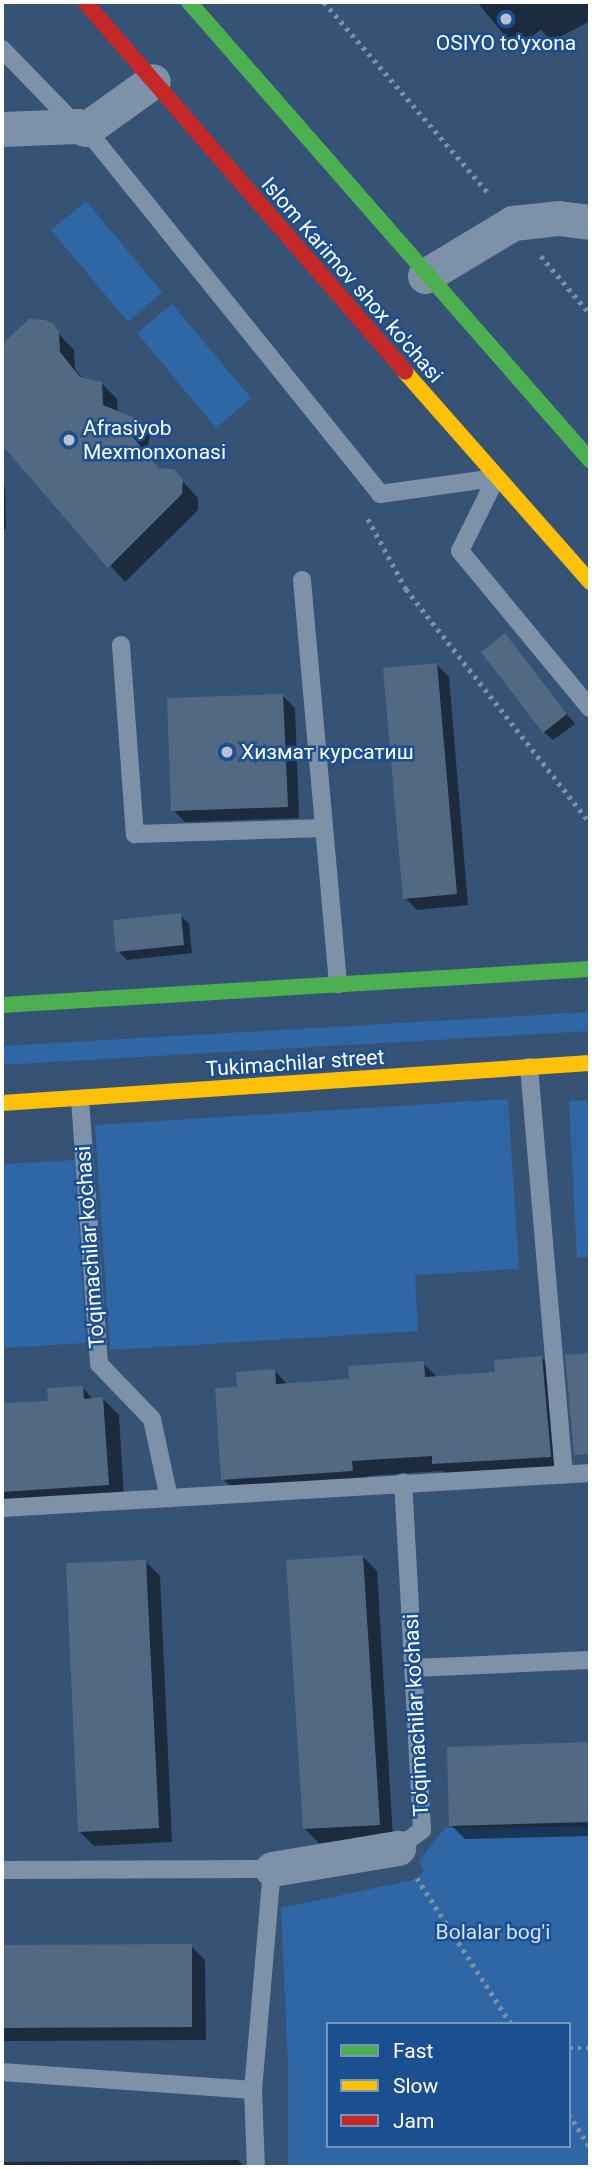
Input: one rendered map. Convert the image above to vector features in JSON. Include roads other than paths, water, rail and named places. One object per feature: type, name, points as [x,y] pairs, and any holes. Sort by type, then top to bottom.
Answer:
[{"type":"main road","name":"Islom Karimov shox ko'chasi","points":[[85,2],[496,478],[590,582]]},
{"type":"main road","points":[[189,2],[425,276],[590,460]]},
{"type":"main road","points":[[2,1005],[590,969]]},
{"type":"main road","name":"Tukimachilar street","points":[[2,1103],[590,1063]]},
{"type":"street","points":[[2,130],[82,127],[153,81]]},
{"type":"street","points":[[425,276],[513,223],[558,218],[590,222]]},
{"type":"street","points":[[272,1869],[398,1848]]},
{"type":"lane","points":[[2,49],[82,127],[380,494],[496,478]]},
{"type":"lane","points":[[496,478],[460,551],[590,708]]},
{"type":"lane","points":[[302,580],[338,984]]},
{"type":"lane","points":[[121,645],[135,834],[324,828]]},
{"type":"lane","points":[[529,1067],[564,1475]]},
{"type":"lane","name":"To'qimachilar ko'chasi","points":[[80,1099],[99,1364],[152,1419],[169,1497]]},
{"type":"lane","points":[[2,1508],[590,1473]]},
{"type":"lane","name":"To'qimachilar ko'chasi","points":[[398,1848],[422,1830],[403,1483]]},
{"type":"lane","points":[[414,1668],[590,1660]]},
{"type":"lane","points":[[2,1870],[272,1869],[253,2090],[256,2167]]},
{"type":"lane","points":[[2,2072],[253,2090]]},
{"type":"place","name":"OSIYO to'yxona","points":[[506,19]]},
{"type":"place","name":"Afrasiyob Mexmonxonasi","points":[[69,440]]},
{"type":"place","name":"Хизмат курсатиш","points":[[227,752]]},
{"type":"park label","name":"Bolalar bog'i","points":[[493,1932]]}]
